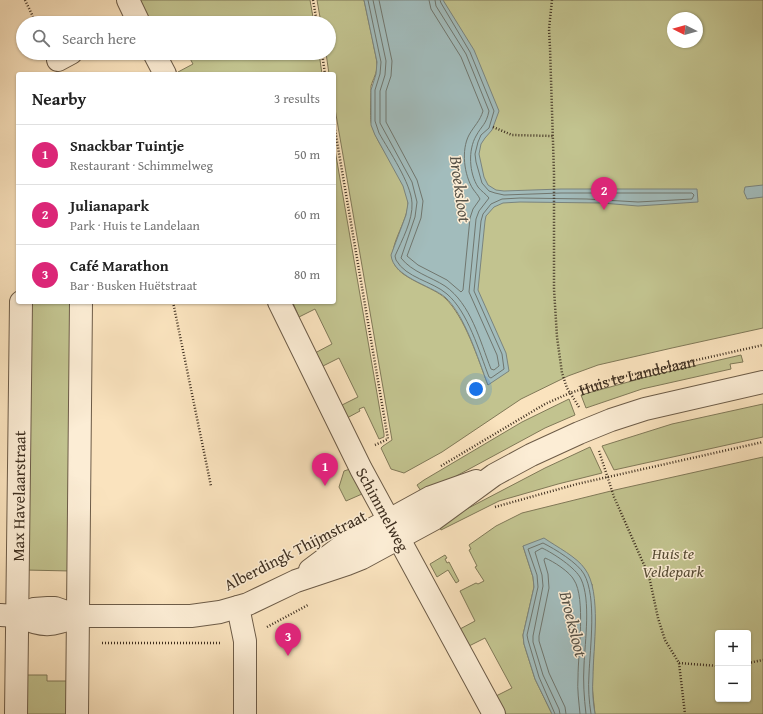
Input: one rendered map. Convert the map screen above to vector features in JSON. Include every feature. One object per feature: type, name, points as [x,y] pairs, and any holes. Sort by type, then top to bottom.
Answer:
[{"type":"street","points":[[128,0],[135,16]]},
{"type":"street","points":[[158,60],[164,72]]},
{"type":"street","name":"Max Havelaarstraat","points":[[16,714],[9,615],[21,304]]},
{"type":"street","points":[[77,714],[81,304]]},
{"type":"street","name":"Schimmelweg","points":[[280,304],[354,455],[494,714]]},
{"type":"street","points":[[589,428],[652,408],[763,382]]},
{"type":"street","name":"Alberdingk Thijmstraat","points":[[9,615],[36,608],[55,608],[78,616],[191,616],[206,615],[238,607],[270,595],[296,581],[346,543],[394,529],[432,497],[494,475],[589,428]]},
{"type":"street","points":[[238,607],[245,641],[245,714]]},
{"type":"path","points":[[25,0],[33,16]]},
{"type":"path","points":[[313,0],[316,16]]},
{"type":"path","points":[[552,0],[549,29],[553,136],[554,289],[557,337],[562,374],[570,393],[581,410],[601,454],[607,477],[621,514],[649,576],[658,618],[665,640],[679,663],[685,714]]},
{"type":"path","points":[[323,60],[326,72]]},
{"type":"path","points":[[493,127],[512,135],[553,136]]},
{"type":"path","points":[[336,136],[388,439],[354,455]]},
{"type":"path","points":[[173,304],[211,486]]},
{"type":"path","name":"Huis te Landelaan","points":[[438,467],[516,420],[570,393],[613,379],[763,345]]},
{"type":"path","points":[[526,498],[607,477],[763,442]]},
{"type":"path","points":[[751,662],[763,660]]},
{"type":"path","points":[[679,663],[715,666]]},
{"type":"green space","points":[[140,0],[310,0],[313,16],[148,16]]},
{"type":"green space","points":[[317,0],[364,0],[377,63],[371,86],[371,122],[379,142],[402,182],[408,202],[405,218],[393,251],[395,265],[404,275],[440,294],[452,306],[465,327],[488,385],[406,0],[763,0],[763,328],[598,365],[568,376],[521,399],[442,452],[404,473],[391,469],[381,448],[392,440],[336,115],[336,72],[329,72],[327,60],[336,60],[336,16],[320,16]]},
{"type":"green space","points":[[191,60],[320,60],[322,72],[178,72],[193,64]]},
{"type":"green space","points":[[336,156],[384,437],[379,439],[364,407],[347,418],[340,406],[358,397],[339,358],[321,367],[315,353],[332,344],[315,309],[299,317],[293,304],[336,304]]},
{"type":"green space","points":[[27,304],[74,304],[71,571],[25,570]]},
{"type":"green space","points":[[741,355],[743,362],[730,364],[731,369],[642,389],[586,408],[581,395],[650,376]]},
{"type":"green space","points":[[569,399],[575,415],[545,428],[423,494],[417,485],[522,422]]},
{"type":"green space","points":[[763,404],[763,437],[614,470],[602,446],[672,424]]},
{"type":"green space","points":[[590,447],[602,473],[499,501],[441,530],[438,524],[545,468]]},
{"type":"green space","name":"Huis te Veldepark","points":[[763,457],[763,714],[595,714],[592,686],[595,619],[592,584],[523,546],[533,577],[534,587],[523,635],[524,644],[535,679],[552,714],[506,714],[496,696],[512,688],[485,638],[469,646],[460,629],[475,621],[460,591],[476,583],[478,584],[484,581],[475,567],[477,566],[469,550],[471,549],[469,545],[496,526],[522,513],[615,490]]},
{"type":"green space","points":[[350,469],[362,494],[346,501],[339,487],[344,471]]},
{"type":"green space","points":[[445,555],[447,558],[445,559],[447,563],[449,562],[459,581],[456,583],[448,570],[437,577],[430,564]]},
{"type":"green space","points":[[24,675],[47,675],[47,681],[70,681],[69,714],[23,714]]},
{"type":"water","name":"Broeksloot","points":[[364,0],[443,0],[474,50],[499,111],[492,130],[481,144],[479,154],[484,177],[488,185],[496,190],[697,189],[698,202],[638,206],[602,203],[520,202],[503,203],[494,207],[486,216],[485,221],[478,290],[506,353],[509,371],[488,385],[465,326],[452,305],[445,297],[405,275],[393,263],[391,255],[406,215],[408,203],[403,186],[371,125],[371,90],[376,74],[377,62]]},
{"type":"water","points":[[763,185],[763,197],[747,199],[744,192],[745,187]]},
{"type":"water","name":"Broeksloot","points":[[544,538],[577,560],[585,569],[590,579],[595,606],[593,700],[595,714],[552,714],[535,679],[524,644],[523,635],[534,587],[533,577],[523,546]]},
{"type":"place","name":"Julianapark","points":[[604,210]]},
{"type":"place","name":"Snackbar Tuintje","points":[[325,486]]},
{"type":"place","name":"Café Marathon","points":[[288,656]]}]
